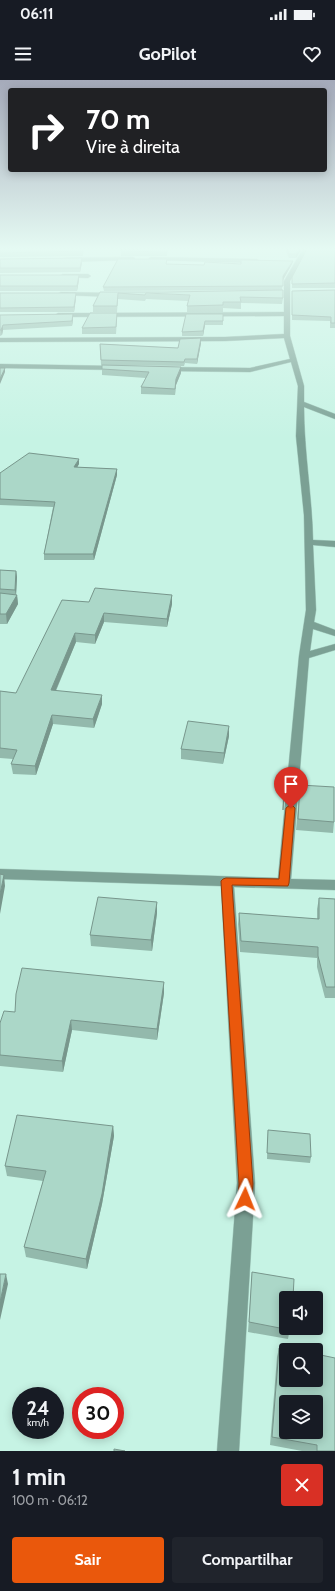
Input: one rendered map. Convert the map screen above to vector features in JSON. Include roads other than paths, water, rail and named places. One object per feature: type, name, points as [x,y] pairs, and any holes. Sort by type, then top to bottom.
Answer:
[{"type":"street","points":[[284,883],[304,656],[311,610],[308,515],[300,436],[301,386],[287,336],[286,311]]},
{"type":"street","points":[[52,315],[144,314],[212,316],[286,314]]},
{"type":"street","points":[[0,340],[225,339],[287,336]]},
{"type":"street","points":[[159,369],[250,370],[260,369],[293,360]]},
{"type":"street","points":[[0,366],[128,368]]},
{"type":"street","points":[[300,403],[335,417]]},
{"type":"street","points":[[309,542],[335,544]]},
{"type":"street","points":[[309,624],[335,633]]},
{"type":"street","points":[[304,656],[335,647]]},
{"type":"street","points":[[0,874],[335,885]]},
{"type":"street","points":[[226,881],[246,1184],[228,1451]]}]
